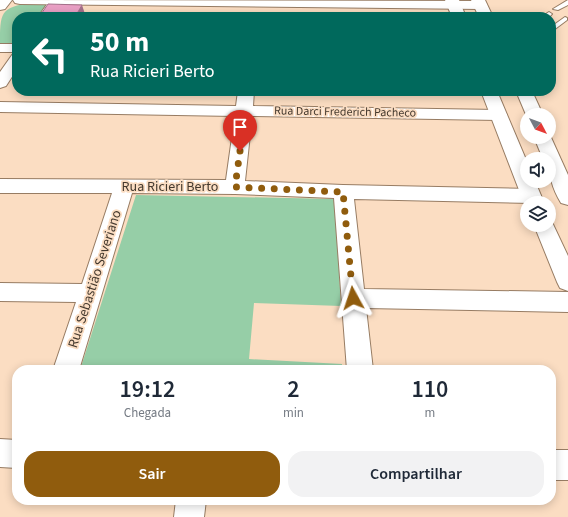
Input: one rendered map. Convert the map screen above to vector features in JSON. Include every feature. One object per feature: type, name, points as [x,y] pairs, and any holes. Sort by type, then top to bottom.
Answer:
[{"type":"street","points":[[0,6],[5,0]]},
{"type":"street","points":[[20,0],[258,2],[455,7],[484,11]]},
{"type":"street","points":[[49,12],[57,0]]},
{"type":"street","points":[[256,12],[258,2]]},
{"type":"street","points":[[0,48],[12,48]]},
{"type":"street","points":[[0,84],[12,66]]},
{"type":"street","points":[[235,187],[245,96]]},
{"type":"street","points":[[491,96],[532,196]]},
{"type":"street","points":[[526,96],[531,108]]},
{"type":"street","name":"Rua Darci Frederich Pacheco","points":[[0,107],[498,115]]},
{"type":"street","points":[[546,144],[568,198]]},
{"type":"street","name":"Rua Ricieri Berto","points":[[0,186],[235,187],[520,199]]},
{"type":"street","name":"Rua Sebastião Severiano","points":[[68,365],[124,187]]},
{"type":"street","points":[[343,192],[360,365]]},
{"type":"street","points":[[547,232],[568,282]]},
{"type":"street","points":[[0,292],[90,293]]},
{"type":"street","points":[[353,298],[568,302]]},
{"type":"street","points":[[0,453],[12,454]]},
{"type":"street","points":[[556,465],[568,465]]},
{"type":"street","points":[[189,517],[190,505]]},
{"type":"lane","points":[[556,9],[568,2]]},
{"type":"lane","points":[[556,26],[565,19]]},
{"type":"green space","points":[[32,3],[46,5],[42,12],[12,12],[12,44],[0,46],[0,26],[4,13],[8,9]]},
{"type":"green space","points":[[136,195],[335,199],[341,306],[254,303],[249,359],[342,365],[82,365]]},
{"type":"building","points":[[48,4],[82,5],[78,12],[42,12]]},
{"type":"route","points":[[240,151],[235,187],[343,192],[353,298]]}]
